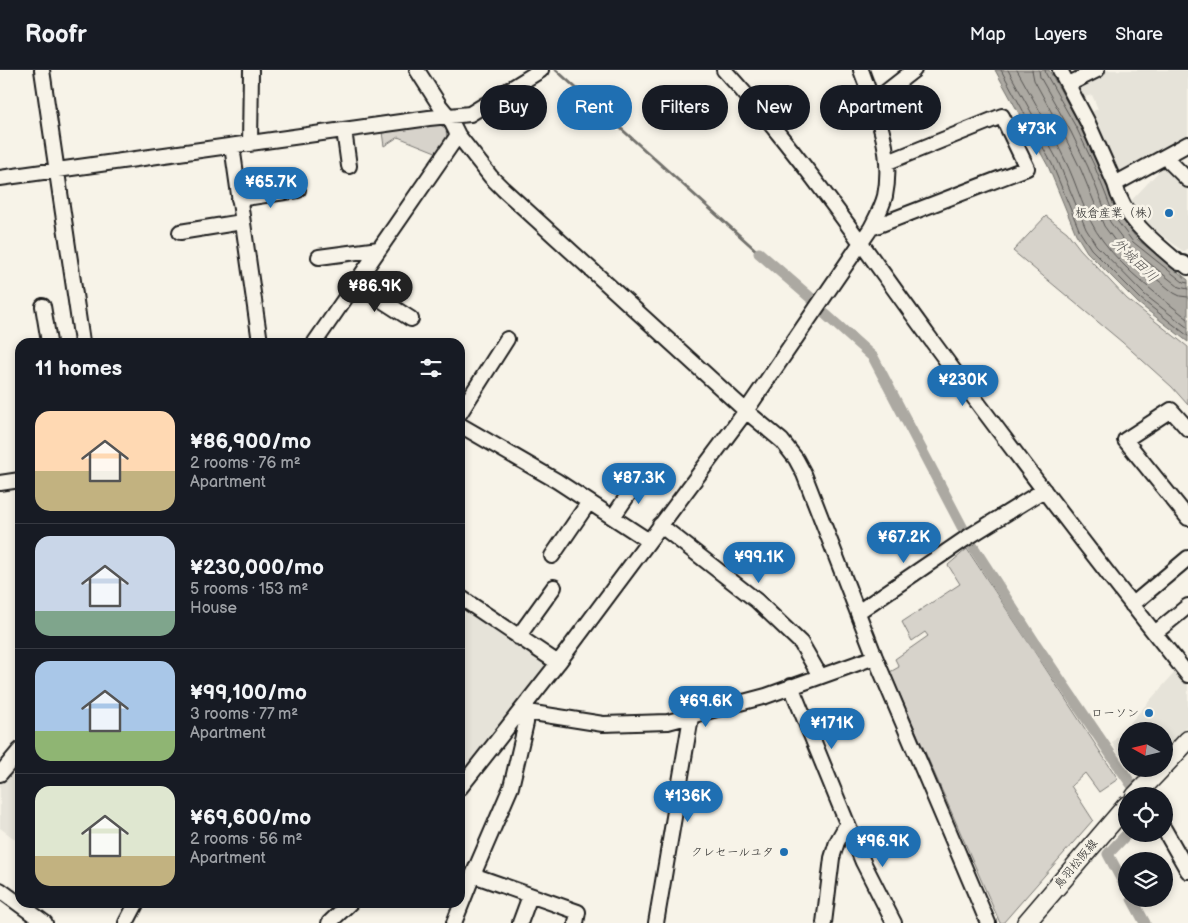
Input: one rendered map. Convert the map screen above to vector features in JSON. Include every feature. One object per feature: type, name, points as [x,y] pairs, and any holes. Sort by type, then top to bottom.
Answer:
[{"type":"main road","points":[[1173,756],[1188,740]]},
{"type":"main road","name":"鳥羽松阪線","points":[[1026,923],[1118,815]]},
{"type":"street","points":[[42,70],[81,338]]},
{"type":"street","points":[[250,70],[250,144]]},
{"type":"street","points":[[417,70],[449,117],[458,135],[491,176],[521,208],[746,411],[782,441],[796,459],[804,474],[875,657],[988,923]]},
{"type":"street","points":[[0,178],[470,114],[541,70]]},
{"type":"street","points":[[861,70],[867,85]]},
{"type":"street","points":[[895,85],[914,70]]},
{"type":"street","points":[[1060,70],[1087,121],[1122,203],[1135,222],[1179,263],[1183,263],[1188,267]]},
{"type":"street","points":[[1068,84],[1097,70]]},
{"type":"street","points":[[728,71],[779,134],[862,243],[1044,490],[1188,675]]},
{"type":"street","points":[[871,228],[1027,168],[1002,116],[888,162]]},
{"type":"street","points":[[344,130],[349,166]]},
{"type":"street","points":[[465,782],[527,707],[746,411],[862,243],[885,197],[888,162],[881,130]]},
{"type":"street","points":[[322,338],[355,283],[458,135]]},
{"type":"street","points":[[1115,184],[1188,144]]},
{"type":"street","points":[[232,146],[259,338]]},
{"type":"street","points":[[1165,157],[1188,180]]},
{"type":"street","points":[[239,199],[298,190]]},
{"type":"street","points":[[180,232],[242,222]]},
{"type":"street","points":[[318,257],[379,249]]},
{"type":"street","points":[[355,283],[411,319]]},
{"type":"street","points":[[43,306],[48,338]]},
{"type":"street","points":[[465,405],[507,339]]},
{"type":"street","points":[[1188,430],[1171,410],[1125,440],[1188,518]]},
{"type":"street","points":[[465,428],[589,502],[648,541]]},
{"type":"street","points":[[613,517],[641,476]]},
{"type":"street","points":[[0,483],[15,481]]},
{"type":"street","points":[[858,612],[968,538],[1044,490]]},
{"type":"street","points":[[552,556],[589,502]]},
{"type":"street","points":[[660,525],[764,607],[801,643],[820,676]]},
{"type":"street","points":[[1132,605],[1188,558]]},
{"type":"street","points":[[518,637],[554,587]]},
{"type":"street","points":[[465,600],[558,663]]},
{"type":"street","points":[[1155,634],[1188,606]]},
{"type":"street","points":[[527,707],[603,724],[668,722],[766,696],[875,657]]},
{"type":"street","points":[[791,686],[863,862],[894,923]]},
{"type":"street","points":[[465,894],[511,787],[527,707]]},
{"type":"street","points":[[656,923],[691,717]]},
{"type":"street","points":[[0,774],[15,756]]},
{"type":"street","points":[[824,923],[832,858],[848,824]]},
{"type":"street","points":[[1171,842],[1188,871]]},
{"type":"street","points":[[472,875],[578,912],[576,923]]},
{"type":"street","points":[[0,890],[15,898]]},
{"type":"street","points":[[520,923],[530,896]]},
{"type":"street","points":[[31,908],[45,923]]},
{"type":"street","points":[[126,923],[134,908]]},
{"type":"street","points":[[329,923],[344,908]]},
{"type":"street","points":[[454,923],[460,908]]},
{"type":"shaded area","points":[[1105,70],[1188,70],[1188,139],[1122,175],[1116,173],[1091,112],[1098,109],[1092,95],[1085,97],[1078,83]]},
{"type":"shaded area","points":[[439,124],[446,129],[447,138],[438,153],[398,137],[384,146],[382,132]]},
{"type":"shaded area","name":"板倉産業（株）","points":[[1164,166],[1188,188],[1188,248],[1184,252],[1155,230],[1128,204]]},
{"type":"shaded area","points":[[1046,216],[1067,232],[1080,249],[1127,299],[1188,347],[1188,405],[1172,387],[1122,342],[1013,251]]},
{"type":"shaded area","points":[[967,549],[1118,779],[1099,792],[1085,773],[1071,786],[1093,820],[1003,923],[1000,923],[890,672],[899,667],[895,659],[928,636],[925,632],[912,641],[902,622],[960,584],[948,565]]},
{"type":"shaded area","points":[[465,606],[548,660],[547,664],[465,771]]},
{"type":"shaded area","points":[[1177,670],[1188,684],[1188,726],[1173,742],[1173,722],[1131,722]]},
{"type":"shaded area","points":[[1118,736],[1118,753],[1112,743]]},
{"type":"shaded area","points":[[8,772],[15,777],[15,839],[0,828],[0,782]]},
{"type":"water","name":"外城田川","points":[[995,70],[1049,70],[1081,127],[1119,215],[1137,239],[1188,280],[1188,342],[1138,303],[1087,252],[1076,234],[1048,166]]},
{"type":"waterway","points":[[556,70],[759,253]]},
{"type":"waterway","points":[[759,253],[812,299]]},
{"type":"waterway","points":[[824,313],[873,357],[970,542],[1035,643],[1131,784]]},
{"type":"waterway","points":[[1118,873],[1108,854],[1119,842]]},
{"type":"waterway","points":[[1136,907],[1145,923]]},
{"type":"place","name":"板倉産業（株）","points":[[1169,213]]},
{"type":"place","name":"ローソン","points":[[1149,713]]},
{"type":"place","name":"クレセールユタ","points":[[784,852]]}]
